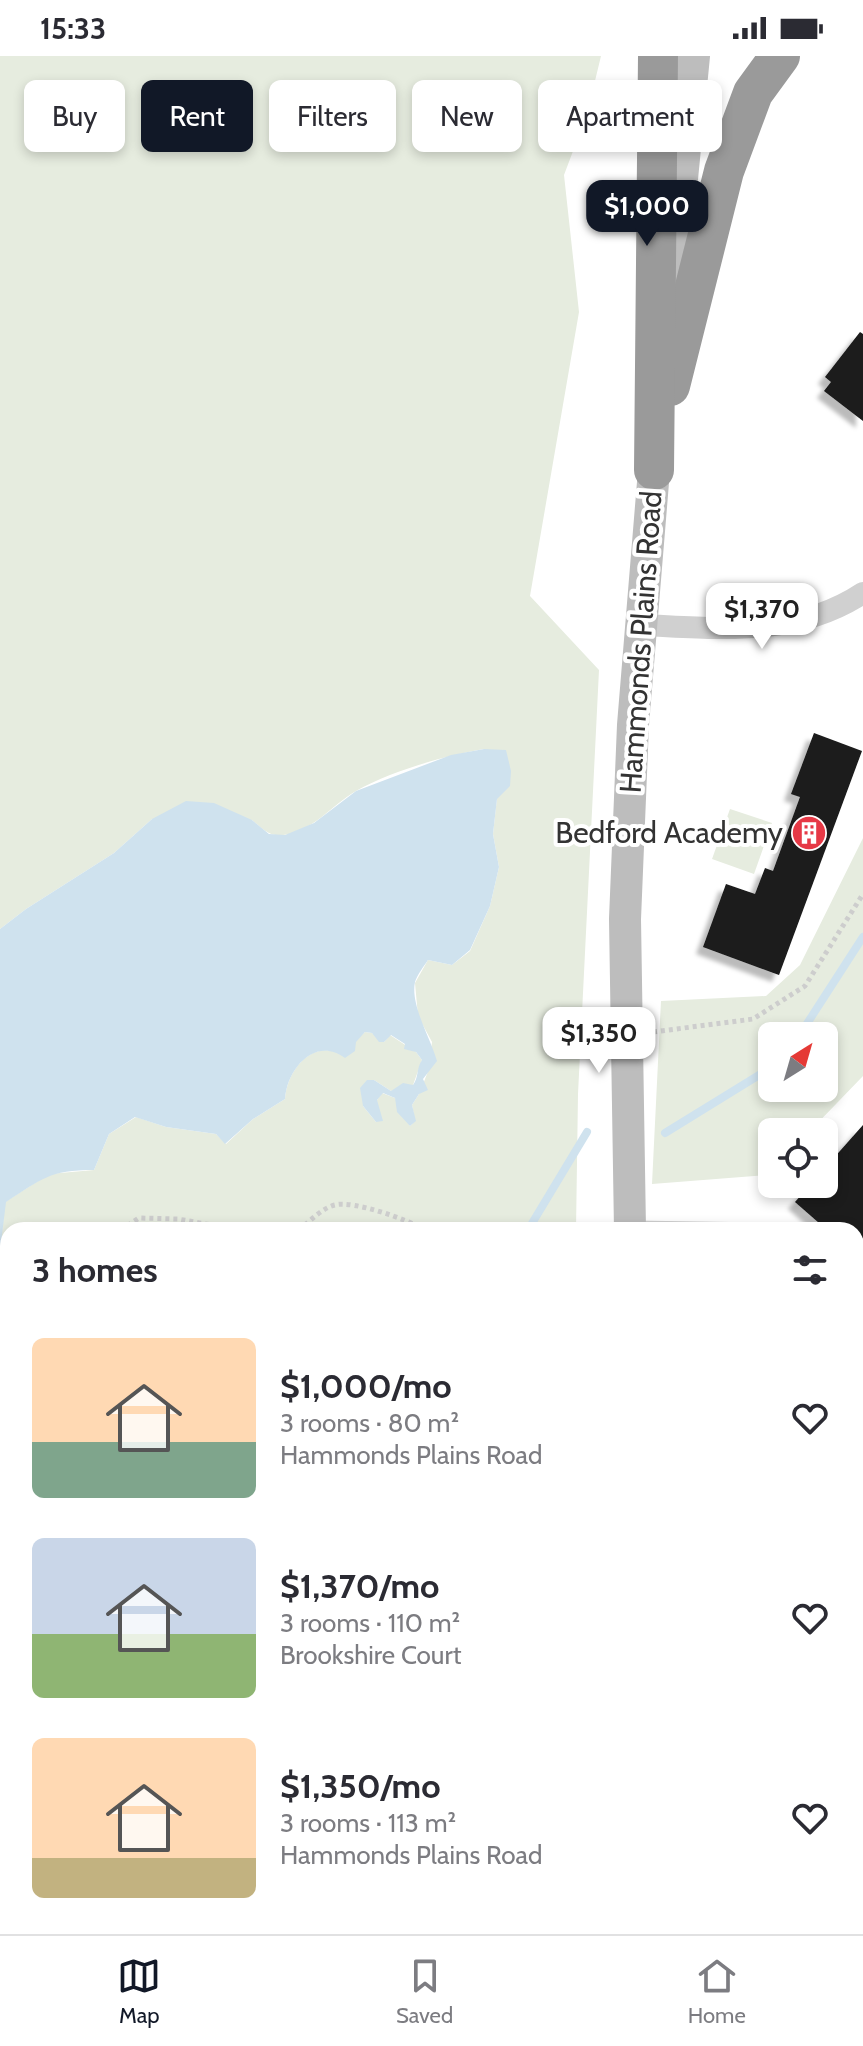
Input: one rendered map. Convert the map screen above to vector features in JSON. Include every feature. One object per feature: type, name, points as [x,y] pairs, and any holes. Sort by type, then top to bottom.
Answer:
[{"type":"highway","points":[[655,457],[658,56]]},
{"type":"highway","points":[[655,457],[724,171],[753,93],[780,56]]},
{"type":"main road","name":"Hammonds Plains Road","points":[[630,1222],[625,919],[633,725],[655,457],[694,56]]},
{"type":"street","points":[[641,625],[767,628],[837,610],[863,593]]},
{"type":"path","points":[[626,1035],[753,1019],[805,986],[863,894]]},
{"type":"path","points":[[309,1222],[337,1204],[375,1210],[405,1222]]},
{"type":"path","points":[[133,1222],[139,1218],[195,1222]]},
{"type":"shaded area","points":[[0,56],[601,56],[595,80],[538,80],[538,152],[573,152],[564,175],[579,312],[530,596],[599,670],[578,1094],[576,1222],[3,1222],[5,1202],[49,1174],[94,1170],[109,1134],[136,1117],[166,1127],[216,1134],[226,1144],[253,1119],[285,1099],[290,1078],[302,1060],[320,1051],[330,1050],[341,1054],[365,1032],[384,1042],[390,1035],[416,1052],[422,1060],[413,1085],[391,1091],[374,1080],[363,1106],[376,1122],[377,1100],[382,1093],[395,1098],[410,1126],[415,1121],[412,1105],[429,1069],[432,1042],[418,1016],[415,983],[428,960],[452,965],[470,951],[490,906],[499,867],[493,834],[497,798],[484,749],[435,760],[385,777],[356,791],[313,823],[293,833],[274,835],[252,820],[152,819],[114,853],[0,929]]},
{"type":"shaded area","points":[[730,809],[772,823],[754,874],[712,859]]},
{"type":"shaded area","points":[[863,838],[863,1076],[838,1102],[838,1022],[758,1022],[758,1102],[838,1102],[822,1118],[758,1118],[758,1176],[652,1184],[661,1001],[766,996],[800,965]]},
{"type":"water","points":[[484,749],[506,750],[511,771],[510,786],[497,799],[493,834],[499,867],[490,906],[470,950],[452,965],[428,960],[415,982],[415,1001],[437,1061],[423,1079],[428,1090],[419,1094],[412,1105],[416,1121],[410,1126],[397,1112],[395,1098],[383,1093],[377,1100],[383,1121],[376,1122],[363,1106],[360,1088],[367,1080],[374,1080],[391,1091],[403,1083],[413,1085],[422,1060],[416,1052],[404,1049],[405,1044],[391,1035],[384,1042],[379,1042],[372,1033],[365,1032],[356,1042],[355,1051],[345,1058],[323,1051],[304,1059],[291,1077],[285,1099],[253,1119],[225,1144],[216,1134],[166,1127],[135,1117],[109,1134],[94,1170],[47,1177],[6,1202],[4,1222],[0,1222],[0,929],[114,853],[152,819],[186,801],[214,803],[252,820],[269,834],[285,835],[314,823],[356,791],[451,755]]},
{"type":"building","points":[[860,332],[863,334],[863,421],[824,391],[831,382],[825,377]]},
{"type":"building","name":"Bedford Academy","points":[[814,733],[862,751],[779,975],[703,947],[726,884],[755,894],[765,868],[773,871],[800,797],[791,794]]},
{"type":"building","points":[[863,1125],[863,1222],[818,1222],[795,1202],[799,1198],[838,1198],[838,1153]]},
{"type":"waterway","points":[[808,1022],[863,937]]},
{"type":"waterway","points":[[665,1133],[758,1076]]},
{"type":"waterway","points":[[533,1222],[587,1132]]},
{"type":"place","name":"Bedford Academy","points":[[809,833]]}]
